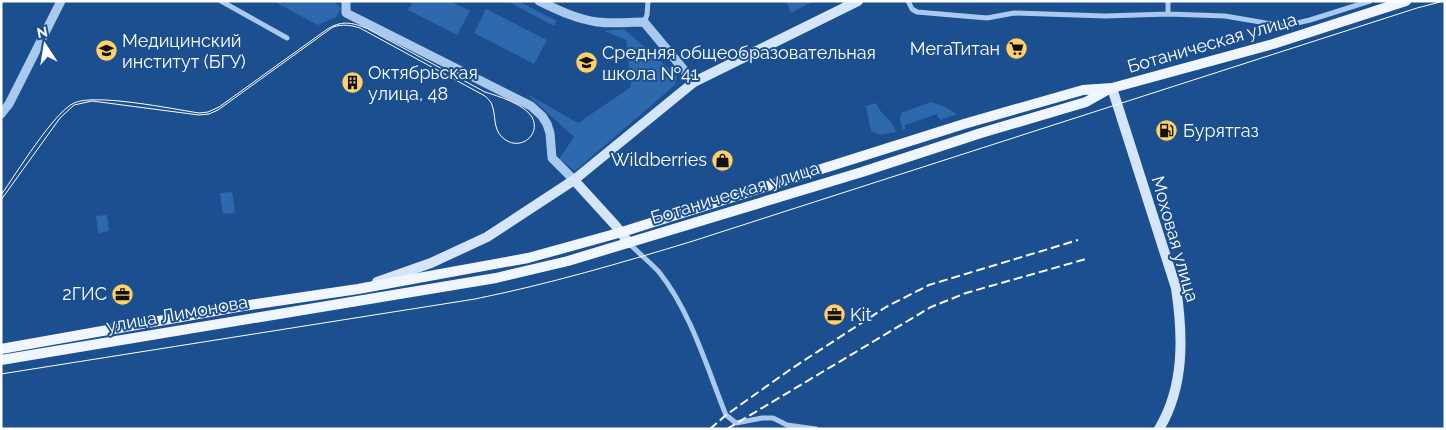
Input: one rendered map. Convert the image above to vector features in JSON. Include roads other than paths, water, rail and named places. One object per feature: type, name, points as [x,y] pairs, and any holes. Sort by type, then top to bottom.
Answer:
[{"type":"main road","points":[[358,290],[431,263],[487,237],[574,180],[694,82],[858,1]]},
{"type":"main road","name":"Ботаническая улица","points":[[358,290],[528,258],[622,232],[969,123],[1083,90],[1112,88],[1273,44],[1406,1]]},
{"type":"main road","name":"Ботаническая улица","points":[[359,301],[533,270],[629,243],[862,172],[981,132],[1086,102],[1112,88]]},
{"type":"main road","name":"Моховая улица","points":[[1112,88],[1176,288],[1180,317],[1181,350],[1176,386],[1165,419],[1159,429]]},
{"type":"main road","points":[[574,180],[622,232],[629,243]]},
{"type":"main road","points":[[380,286],[382,297]]},
{"type":"main road","name":"улица Лимонова","points":[[1,348],[243,306],[358,290]]},
{"type":"main road","name":"улица Лимонова","points":[[1,360],[359,301]]},
{"type":"street","points":[[1,114],[5,102],[62,1]]},
{"type":"street","points":[[221,1],[287,38]]},
{"type":"street","points":[[346,1],[346,13],[531,106],[542,116],[547,124],[550,133],[552,158],[574,180]]},
{"type":"street","points":[[538,1],[566,14],[584,19],[600,22],[644,22]]},
{"type":"street","points":[[644,22],[647,15],[648,1]]},
{"type":"street","points":[[908,1],[912,8],[918,12],[981,18],[996,17],[1014,12],[1105,16],[1168,14],[1225,16],[1284,26],[1370,1]]},
{"type":"street","points":[[1168,1],[1168,14]]},
{"type":"street","points":[[644,22],[694,82]]},
{"type":"street","points":[[629,243],[659,272],[674,295],[690,325],[726,414],[736,423],[773,418],[787,425],[816,429]]},
{"type":"tram line","points":[[1,374],[475,299],[558,280],[693,241],[1417,8],[1444,1]]},
{"type":"tram line","points":[[1,195],[56,118],[74,103],[84,100],[116,101],[199,113],[208,112],[219,107],[326,30],[342,23],[368,29],[485,92],[517,104],[528,112],[534,124],[534,130],[527,140],[521,143],[508,142],[499,134],[493,109],[485,96],[360,28],[340,25],[333,27],[218,110],[209,114],[199,115],[92,101],[74,105],[60,118],[1,200]]},
{"type":"railway","points":[[710,429],[726,415],[791,369],[886,307],[929,285],[1078,240]]},
{"type":"railway","points":[[727,429],[931,307],[966,293],[1086,259]]},
{"type":"place","name":"МегаТитан","points":[[1016,49]]},
{"type":"place","name":"Медицинский институт (БГУ)","points":[[106,51]]},
{"type":"place","name":"Средняя общеобразовательная школа №41","points":[[586,63]]},
{"type":"place","name":"Октябрьская улица, 48","points":[[352,83]]},
{"type":"place","name":"Бурятгаз","points":[[1167,131]]},
{"type":"place","name":"Wildberries","points":[[723,160]]},
{"type":"place","name":"2ГИС","points":[[123,294]]},
{"type":"place","name":"Kit","points":[[834,315]]}]
